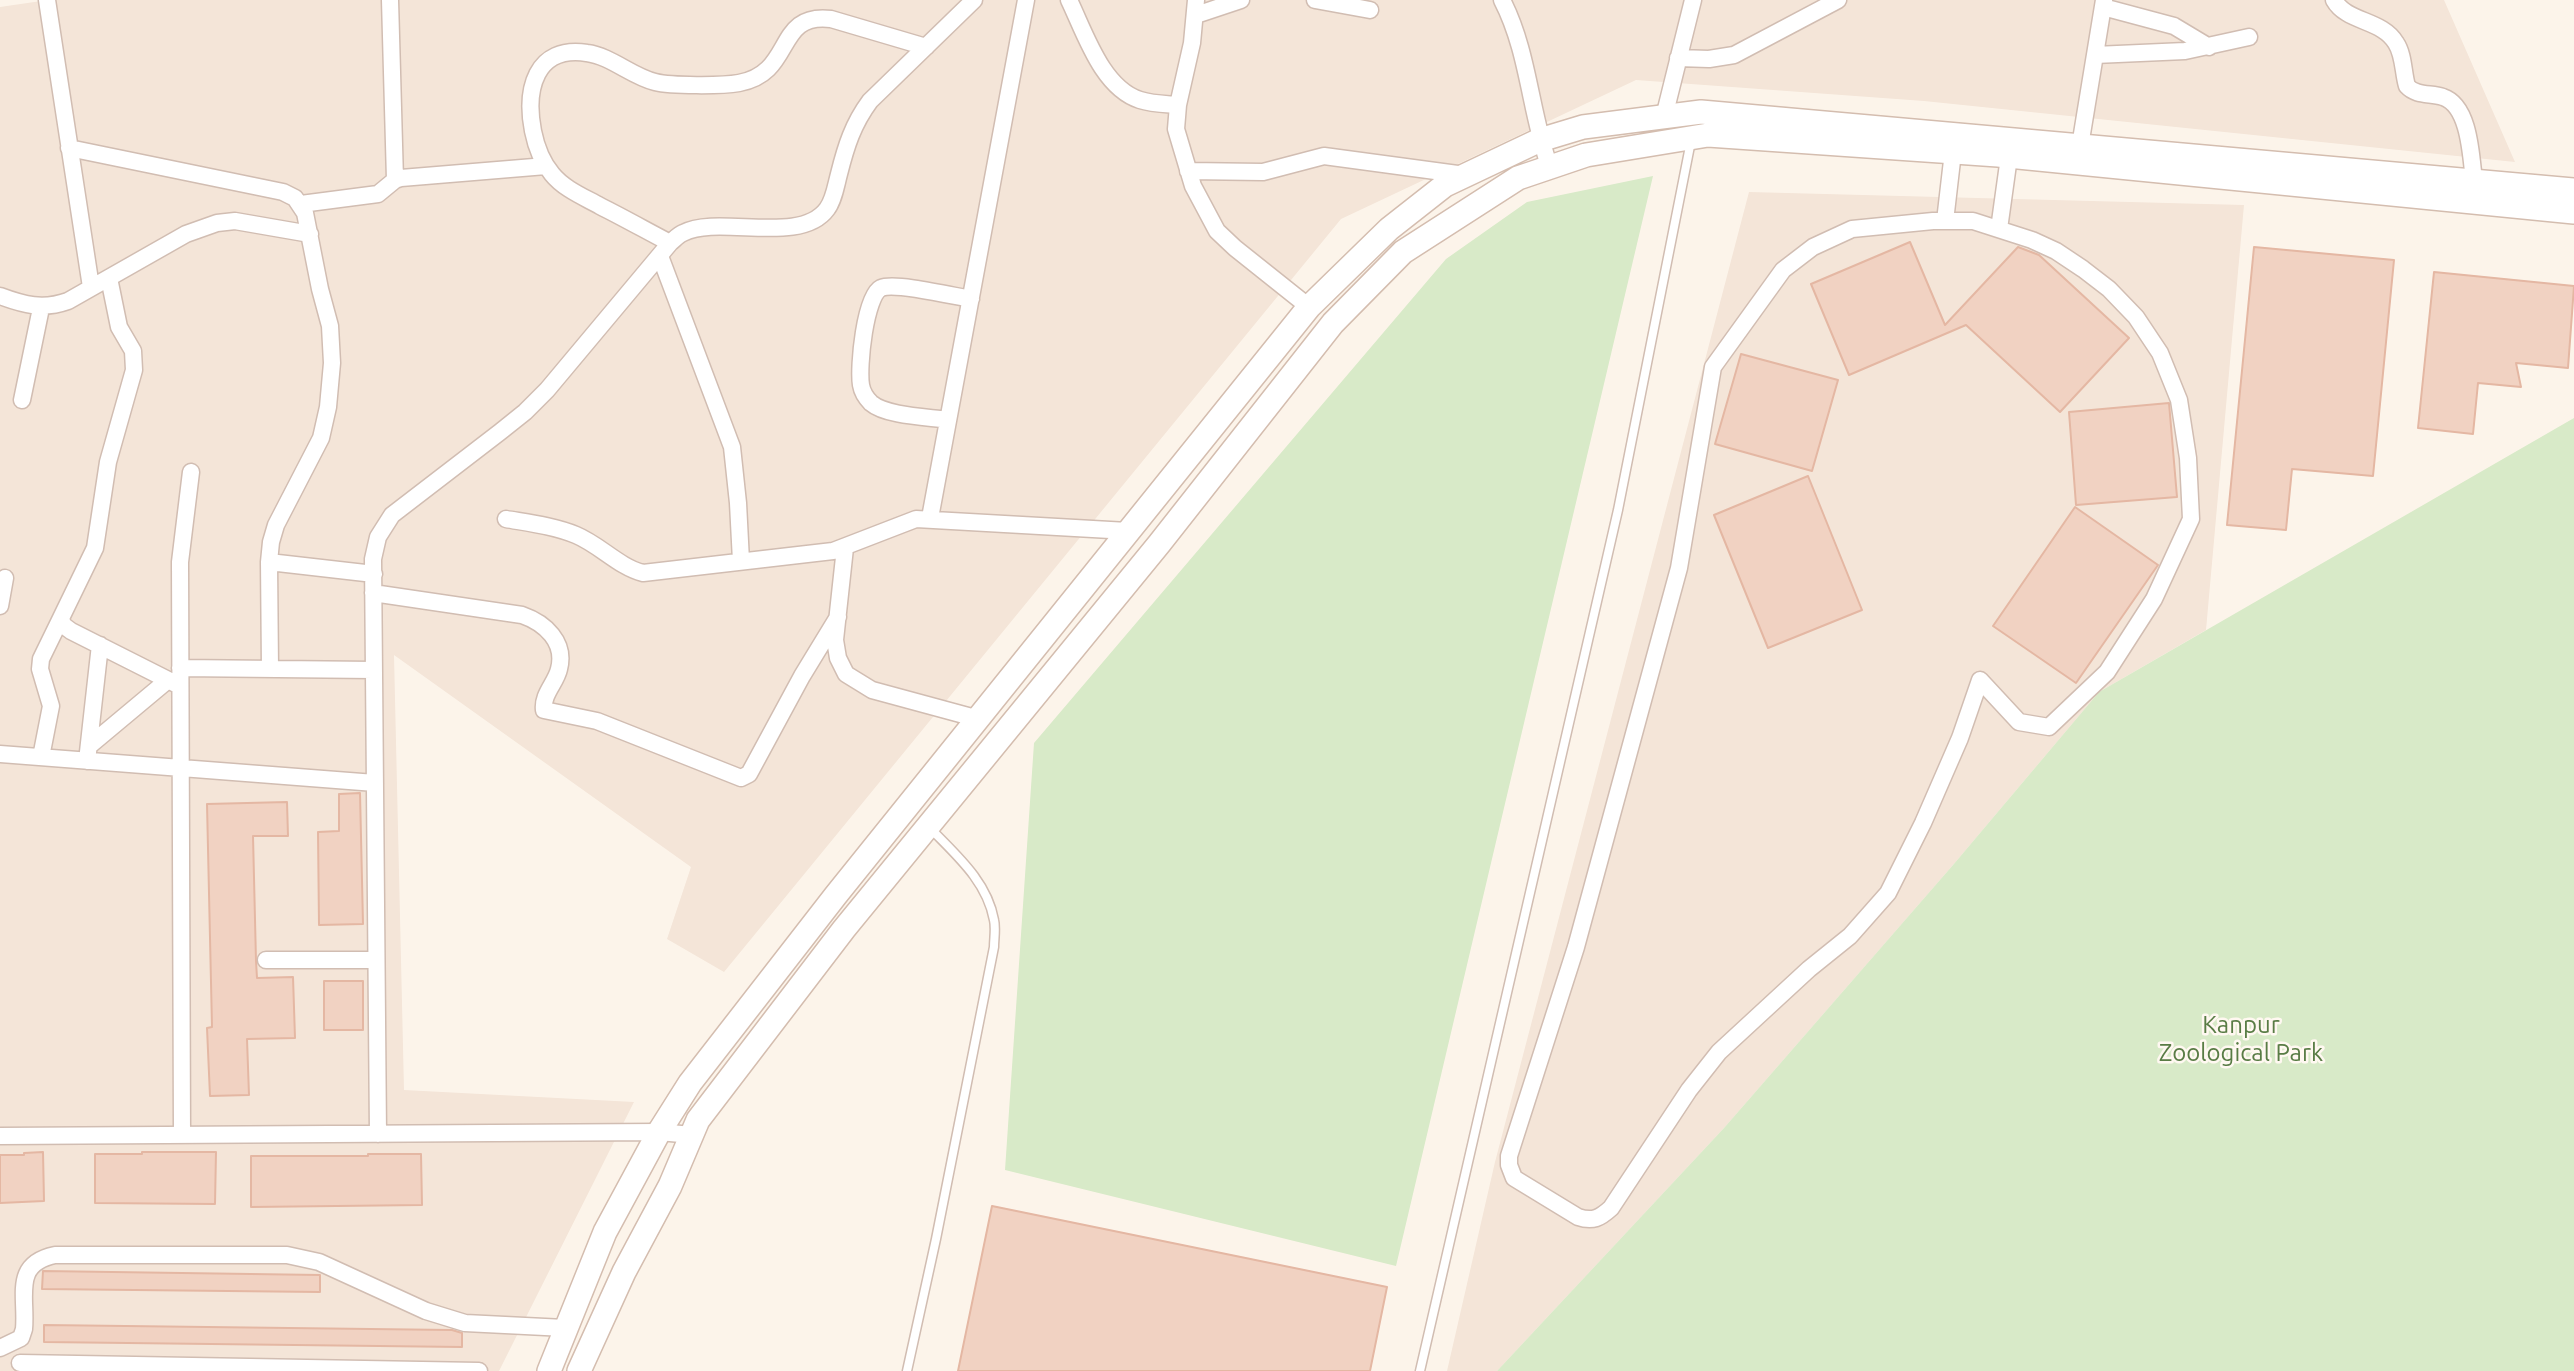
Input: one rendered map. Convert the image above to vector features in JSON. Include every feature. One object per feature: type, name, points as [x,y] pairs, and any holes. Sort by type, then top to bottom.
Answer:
[{"type":"main road","points":[[549,1371],[605,1232],[659,1132],[690,1083],[836,895],[1309,307],[1389,229],[1445,185],[1540,140],[1583,127],[1701,112],[2574,190]]},
{"type":"main road","points":[[579,1371],[624,1272],[670,1186],[698,1120],[774,1018],[1159,544],[1333,323],[1403,253],[1518,178],[1586,155],[1708,135],[1953,152],[2574,212]]},
{"type":"street","points":[[47,0],[90,287]]},
{"type":"street","points":[[390,0],[395,180]]},
{"type":"street","points":[[378,1134],[373,593],[373,559],[377,537],[392,515],[525,412],[682,233],[697,229],[781,228],[813,220],[827,210],[850,133],[858,117],[870,100],[974,0]]},
{"type":"street","points":[[930,518],[1026,0]]},
{"type":"street","points":[[1069,0],[1102,66],[1117,87],[1142,101],[1178,105]]},
{"type":"street","points":[[1241,0],[1196,8],[1176,129],[1188,171],[1204,211],[1217,231],[1309,307]]},
{"type":"street","points":[[1315,0],[1370,10]]},
{"type":"street","points":[[1502,0],[1518,38],[1540,140],[1550,167]]},
{"type":"street","points":[[1664,117],[1693,0]]},
{"type":"street","points":[[1678,58],[1709,59],[1734,55],[1838,0]]},
{"type":"street","points":[[2334,0],[2340,9],[2371,22],[2392,37],[2398,45],[2407,86],[2412,91],[2440,96],[2454,105],[2468,135],[2473,181]]},
{"type":"street","points":[[2080,146],[2103,3],[2174,26],[2209,47]]},
{"type":"street","points":[[741,561],[732,447],[665,250],[563,186],[546,166],[537,148],[531,110],[537,70],[548,59],[567,53],[586,52],[656,82],[737,83],[764,75],[774,65],[792,32],[801,22],[816,17],[926,47]]},
{"type":"street","points":[[2095,55],[2169,53],[2249,37]]},
{"type":"street","points":[[69,148],[283,192],[295,198],[306,213],[332,345],[328,407],[321,438],[276,525],[269,562],[270,669]]},
{"type":"street","points":[[1945,221],[1953,152]]},
{"type":"street","points":[[1188,171],[1263,172],[1324,156],[1465,175]]},
{"type":"street","points":[[1999,229],[2009,157]]},
{"type":"street","points":[[301,205],[377,194],[395,180],[546,166]]},
{"type":"street","points":[[1973,220],[1999,229],[2056,251],[2109,289],[2136,317],[2160,353],[2179,400],[2188,458],[2191,519],[2154,599],[2107,672],[2049,727],[2019,722],[1980,680],[1960,738],[1923,823],[1888,893],[1850,936],[1758,1014],[1719,1052],[1689,1090],[1611,1208],[1601,1218],[1589,1220],[1578,1217],[1514,1178],[1509,1156],[1576,947],[1679,568],[1713,367],[1783,270],[1813,247],[1852,229],[1973,220]]},
{"type":"street","points":[[0,296],[41,308],[68,301],[186,234],[217,223],[235,221],[310,234]]},
{"type":"street","points":[[41,757],[51,706],[40,668],[41,659],[95,548],[108,462],[134,370],[133,351],[119,327],[108,278]]},
{"type":"street","points":[[948,421],[882,410],[865,397],[860,372],[868,307],[878,290],[884,287],[897,286],[971,299]]},
{"type":"street","points":[[22,400],[41,308]]},
{"type":"street","points":[[182,1135],[182,768],[176,678],[180,562],[191,472]]},
{"type":"street","points":[[506,519],[575,534],[632,570],[643,573],[845,548],[903,522],[930,518],[1128,531]]},
{"type":"street","points":[[845,548],[835,640],[838,658],[846,674],[872,690],[979,719]]},
{"type":"street","points":[[269,562],[374,574]]},
{"type":"street","points":[[0,606],[5,578]]},
{"type":"street","points":[[373,593],[522,615],[537,620],[552,633],[559,650],[560,668],[543,703],[544,710],[597,721],[741,778],[749,774],[802,676],[838,617]]},
{"type":"street","points":[[61,618],[71,631],[176,678],[270,669],[374,670]]},
{"type":"street","points":[[88,754],[100,645]]},
{"type":"street","points":[[88,754],[176,678]]},
{"type":"street","points":[[0,754],[41,757],[88,754],[182,768],[375,783]]},
{"type":"street","points":[[266,960],[376,960]]},
{"type":"street","points":[[0,1136],[659,1132],[692,1135]]},
{"type":"street","points":[[479,1371],[20,1367],[27,1272],[33,1264],[55,1255],[287,1255],[319,1262],[426,1311],[465,1323],[565,1328]]},
{"type":"street","points":[[0,1348],[21,1338]]},
{"type":"lane","points":[[1420,1371],[1618,510],[1692,138]]},
{"type":"lane","points":[[907,1371],[994,947],[995,922],[986,896],[973,873],[928,826]]},
{"type":"shaded area","points":[[48,0],[2444,0],[2515,162],[1924,101],[1636,80],[1341,219],[724,972],[667,939],[691,867],[394,655],[404,1090],[634,1102],[499,1371],[0,1371],[0,7]]},
{"type":"shaded area","points":[[1749,192],[2244,205],[2206,630],[2099,692],[1953,865],[1724,1128],[1497,1371],[1447,1371],[1495,1162]]},
{"type":"green space","points":[[1653,176],[1396,1266],[1005,1170],[1034,743],[1446,259],[1527,202]]},
{"type":"green space","name":"Kanpur Zoological Park","points":[[2574,418],[2574,1371],[1497,1371],[1724,1128],[1953,865],[2099,692]]},
{"type":"building","points":[[1910,242],[1945,325],[2018,247],[2039,255],[2129,338],[2060,412],[1966,325],[1849,375],[1811,284]]},
{"type":"building","points":[[2254,247],[2394,260],[2373,476],[2292,469],[2286,530],[2227,525]]},
{"type":"building","points":[[2434,272],[2574,286],[2568,368],[2516,363],[2521,387],[2478,383],[2473,434],[2418,428]]},
{"type":"building","points":[[1741,354],[1838,380],[1812,471],[1715,444]]},
{"type":"building","points":[[2169,403],[2177,497],[2076,505],[2069,412]]},
{"type":"building","points":[[1808,476],[1862,610],[1768,648],[1714,515]]},
{"type":"building","points":[[2075,507],[2158,565],[2076,683],[1993,626]]},
{"type":"building","points":[[360,793],[363,924],[319,925],[318,832],[339,831],[339,794]]},
{"type":"building","points":[[287,802],[288,836],[253,836],[256,961],[257,978],[293,977],[295,1038],[247,1039],[249,1095],[210,1096],[207,1028],[212,1027],[207,804]]},
{"type":"building","points":[[324,981],[363,981],[363,1030],[324,1030]]},
{"type":"building","points":[[43,1152],[44,1201],[0,1203],[0,1155]]},
{"type":"building","points":[[216,1152],[215,1204],[95,1203],[95,1154]]},
{"type":"building","points":[[421,1154],[422,1205],[251,1207],[251,1156]]},
{"type":"building","points":[[992,1206],[1387,1287],[1370,1371],[958,1371]]},
{"type":"building","points":[[43,1271],[320,1275],[320,1292],[42,1289]]},
{"type":"building","points":[[44,1325],[452,1330],[462,1333],[462,1347],[44,1342]]}]
